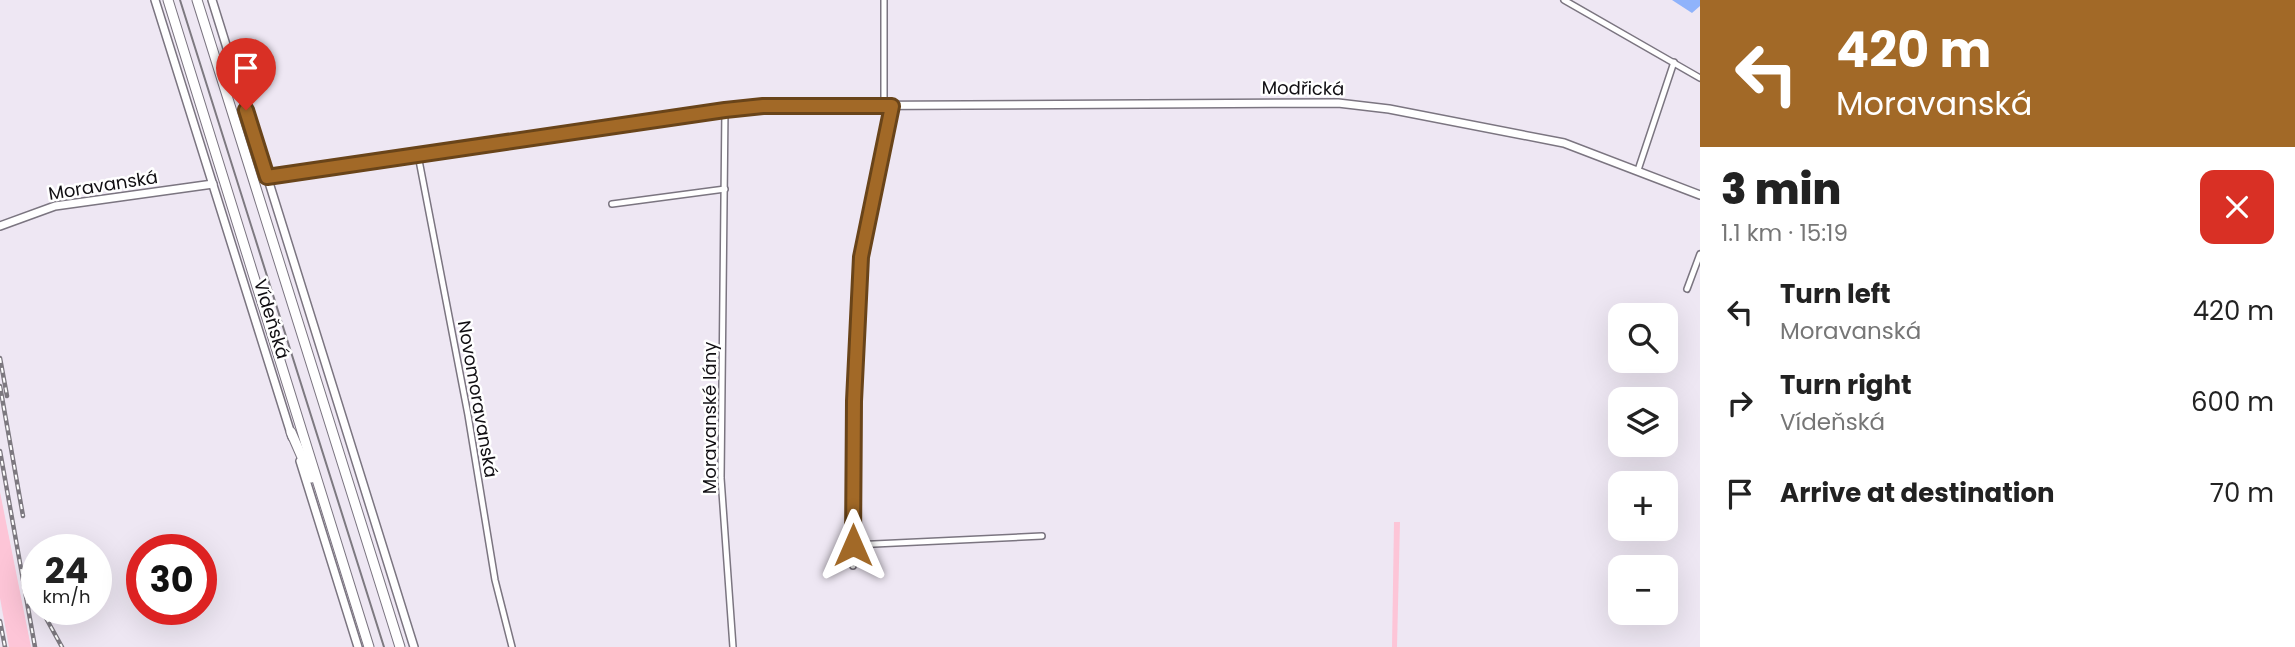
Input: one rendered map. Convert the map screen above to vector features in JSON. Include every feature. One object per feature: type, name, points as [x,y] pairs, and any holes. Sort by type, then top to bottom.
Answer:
[{"type":"highway","name":"Vídeňská","points":[[168,0],[369,647]]},
{"type":"highway","name":"Vídeňská","points":[[197,0],[400,647]]},
{"type":"highway","points":[[291,432],[345,572]]},
{"type":"street","name":"Vídeňská","points":[[155,0],[358,647]]},
{"type":"street","points":[[212,0],[414,647]]},
{"type":"street","points":[[853,566],[854,401],[861,257],[888,106],[884,0]]},
{"type":"street","points":[[1564,0],[1700,78]]},
{"type":"street","points":[[1638,170],[1674,62]]},
{"type":"street","name":"Modřická","points":[[888,106],[1338,103],[1389,108],[1564,144],[1700,195]]},
{"type":"street","points":[[267,177],[725,110],[763,106],[888,106]]},
{"type":"street","name":"Moravanské lány","points":[[725,110],[721,478],[733,647]]},
{"type":"street","name":"Novomoravanská","points":[[418,155],[468,415],[495,580],[512,647]]},
{"type":"street","name":"Moravanská","points":[[0,226],[55,206],[213,184]]},
{"type":"street","points":[[612,204],[724,190]]},
{"type":"street","points":[[1687,289],[1700,254]]},
{"type":"street","points":[[853,545],[1042,537]]},
{"type":"shaded area","points":[[0,492],[21,597],[21,625],[27,625],[31,647],[9,647],[0,598]]},
{"type":"shaded area","points":[[1394,522],[1400,522],[1397,647],[1392,647]]},
{"type":"water","points":[[1672,0],[1700,0],[1700,6],[1692,13]]},
{"type":"tram line","points":[[180,0],[384,647]]},
{"type":"railway","points":[[0,358],[7,396]]},
{"type":"railway","points":[[0,386],[23,516]]},
{"type":"railway","points":[[0,451],[35,647]]},
{"type":"railway","points":[[0,621],[5,647]]},
{"type":"railway","points":[[50,625],[62,647]]},
{"type":"route","points":[[246,110],[267,177],[725,110],[763,106],[892,106],[883,139],[861,257],[854,401],[853,545]]}]
